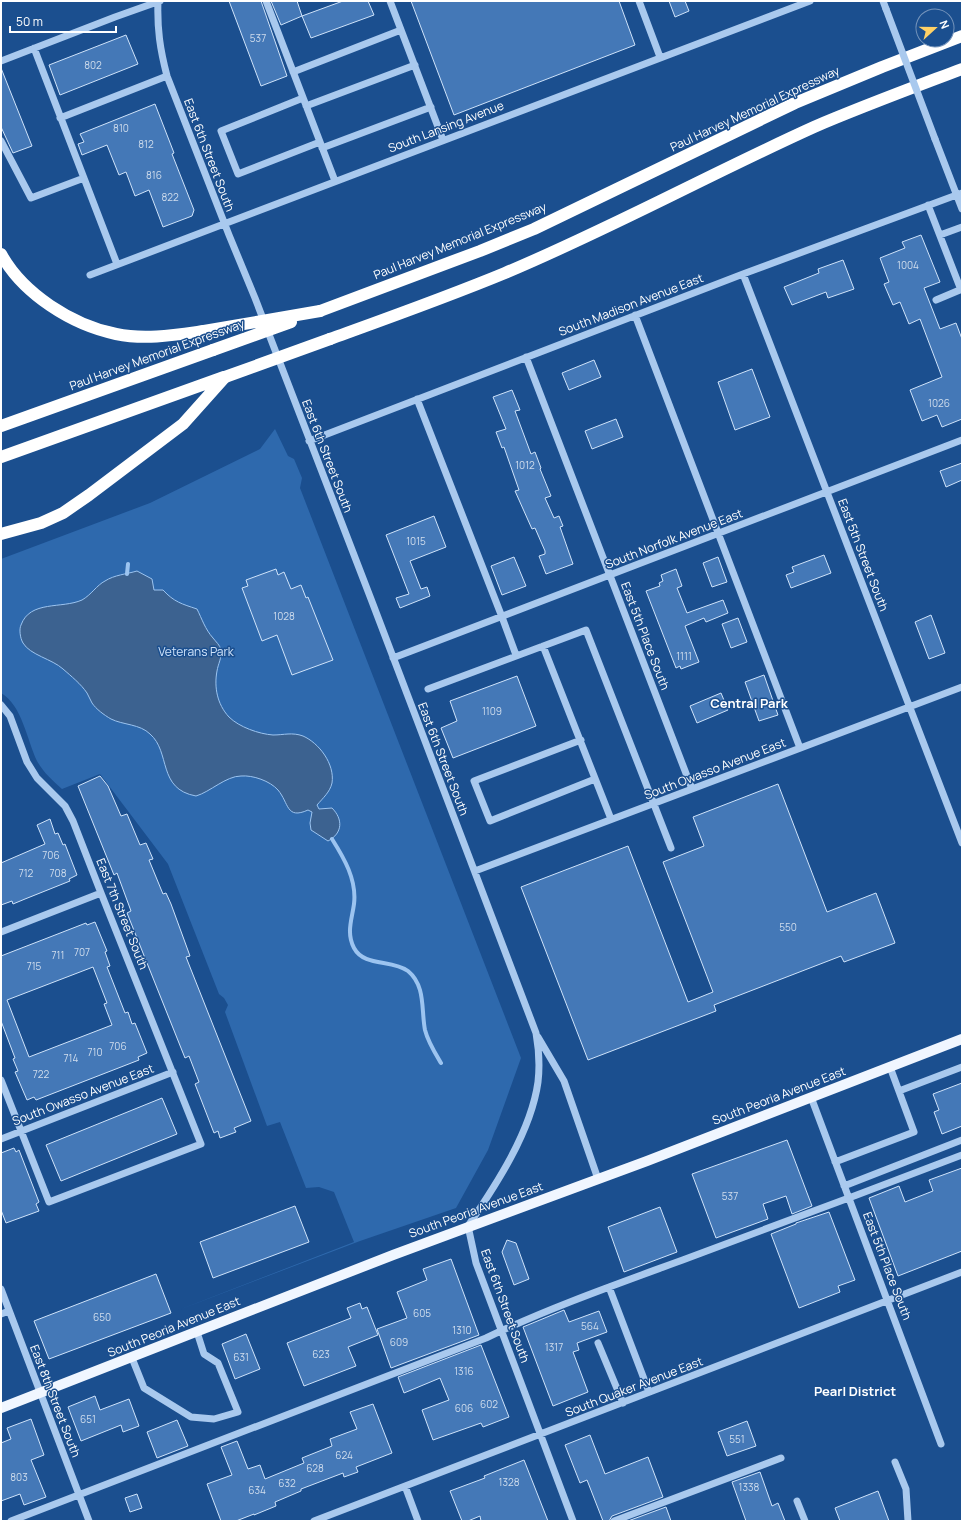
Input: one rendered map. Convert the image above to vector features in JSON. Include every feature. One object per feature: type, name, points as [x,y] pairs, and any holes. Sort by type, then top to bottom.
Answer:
[{"type":"highway","name":"Paul Harvey Memorial Expressway","points":[[1,426],[320,311],[480,251],[534,229],[795,103],[962,36]]},
{"type":"highway","points":[[1,457],[330,339],[504,273],[612,224],[814,127],[962,69]]},
{"type":"highway","points":[[1,254],[20,279],[39,298],[64,314],[89,326],[116,334],[171,336],[320,311]]},
{"type":"highway","points":[[1,534],[41,523],[63,513],[90,495],[183,424],[225,377]]},
{"type":"main road","name":"South Peoria Avenue East","points":[[1,1408],[468,1226],[647,1161],[962,1039]]},
{"type":"street","points":[[1,61],[115,16],[159,1]]},
{"type":"street","name":"East 6th Street South","points":[[159,1],[158,32],[160,51],[167,76],[224,224],[255,298],[536,1033],[539,1050],[538,1080],[527,1121],[499,1178],[468,1226],[474,1256],[573,1521]]},
{"type":"street","points":[[266,1],[335,181]]},
{"type":"street","points":[[390,1],[443,140]]},
{"type":"street","points":[[639,1],[660,57]]},
{"type":"street","name":"South Lansing Avenue","points":[[90,275],[810,1]]},
{"type":"street","points":[[883,1],[935,139],[959,194],[962,209]]},
{"type":"street","points":[[293,72],[401,30]]},
{"type":"street","points":[[34,48],[117,264]]},
{"type":"street","points":[[306,106],[415,65]]},
{"type":"street","points":[[60,118],[167,76]]},
{"type":"street","points":[[303,98],[221,131],[238,174],[431,106]]},
{"type":"street","points":[[1,141],[31,198],[84,178]]},
{"type":"street","name":"South Madison Avenue East","points":[[309,440],[743,274],[959,194]]},
{"type":"street","points":[[928,205],[962,290],[936,300]]},
{"type":"street","points":[[940,235],[962,227]]},
{"type":"street","name":"East 5th Street South","points":[[743,274],[962,843]]},
{"type":"street","points":[[635,316],[800,748]]},
{"type":"street","name":"East 5th Place South","points":[[526,357],[692,789]]},
{"type":"street","points":[[417,399],[516,655]]},
{"type":"street","name":"South Norfolk Avenue East","points":[[393,658],[962,440]]},
{"type":"street","points":[[428,689],[586,630],[670,848]]},
{"type":"street","points":[[543,646],[611,819]]},
{"type":"street","name":"South Owasso Avenue East","points":[[474,871],[962,687]]},
{"type":"street","name":"East 7th Street South","points":[[1,705],[10,716],[27,762],[37,778],[65,806],[73,820],[201,1144],[49,1202],[21,1131]]},
{"type":"street","points":[[581,740],[474,782],[490,821],[595,779]]},
{"type":"street","points":[[1,932],[101,893]]},
{"type":"street","points":[[536,1033],[564,1081],[598,1179]]},
{"type":"street","points":[[835,1162],[914,1132],[890,1067]]},
{"type":"street","points":[[899,1091],[962,1067]]},
{"type":"street","name":"South Owasso Avenue East","points":[[1,1138],[173,1072]]},
{"type":"street","points":[[1,1080],[21,1131]]},
{"type":"street","name":"East 5th Place South","points":[[811,1097],[941,1444]]},
{"type":"street","points":[[844,1186],[962,1140]]},
{"type":"street","points":[[11,1521],[486,1338],[609,1287],[962,1155]]},
{"type":"street","name":"South Quaker Avenue East","points":[[314,1521],[962,1272]]},
{"type":"street","points":[[609,1287],[650,1392]]},
{"type":"street","name":"East 8th Street South","points":[[1,1289],[89,1521]]},
{"type":"street","points":[[1,1314],[9,1311]]},
{"type":"street","points":[[132,1358],[144,1388],[191,1417],[214,1420],[238,1412],[218,1362],[204,1354],[197,1332]]},
{"type":"street","points":[[598,1343],[623,1403]]},
{"type":"street","points":[[614,1521],[781,1458]]},
{"type":"street","points":[[895,1462],[906,1489],[908,1521]]},
{"type":"street","points":[[405,1486],[418,1521]]},
{"type":"street","points":[[797,1501],[805,1521]]},
{"type":"green space","name":"Veterans Park","points":[[275,429],[288,456],[294,459],[302,478],[300,488],[521,1058],[488,1150],[456,1208],[360,1241],[176,1311],[354,1242],[334,1192],[319,1187],[306,1188],[280,1122],[267,1126],[225,1012],[228,1005],[224,998],[219,994],[168,864],[100,774],[62,789],[48,776],[42,769],[33,753],[19,714],[8,699],[1,693],[1,559],[150,503],[260,449]]},
{"type":"shaded area","points":[[137,571],[152,579],[154,590],[163,590],[175,600],[197,609],[208,631],[221,650],[216,677],[217,695],[225,712],[233,721],[244,727],[262,733],[273,735],[295,734],[303,736],[315,744],[325,755],[331,769],[332,783],[328,792],[317,805],[319,809],[332,808],[336,812],[340,821],[340,826],[333,838],[328,841],[311,830],[310,823],[312,812],[308,810],[301,813],[296,813],[289,809],[278,790],[266,781],[246,776],[235,777],[224,781],[196,796],[184,792],[175,786],[170,778],[161,750],[150,734],[141,728],[116,721],[103,714],[91,702],[88,694],[73,677],[53,662],[31,651],[23,643],[20,627],[25,617],[32,612],[47,606],[74,603],[82,600],[99,585],[109,579]]},
{"type":"building","points":[[229,1],[261,1],[287,76],[261,86]]},
{"type":"building","points":[[271,1],[297,1],[302,16],[281,25]]},
{"type":"building","points":[[343,1],[368,1],[374,15],[311,38],[302,16]]},
{"type":"building","points":[[411,1],[619,1],[635,45],[454,115]]},
{"type":"building","points":[[669,1],[685,1],[689,11],[675,17]]},
{"type":"building","points":[[126,35],[138,64],[60,95],[49,65]]},
{"type":"building","points":[[1,68],[32,146],[13,153],[1,127]]},
{"type":"building","points":[[155,104],[174,153],[172,154],[194,210],[192,216],[163,227],[149,190],[135,196],[126,172],[119,175],[107,145],[82,155],[78,144],[84,142],[80,134]]},
{"type":"building","points":[[921,235],[940,282],[924,288],[940,329],[956,323],[962,339],[962,419],[942,427],[937,415],[922,421],[910,390],[942,377],[920,319],[909,324],[900,302],[893,305],[884,284],[889,282],[880,258],[905,248],[902,242]]},
{"type":"building","points":[[843,260],[854,289],[828,298],[826,292],[792,305],[784,287],[819,273],[818,269]]},
{"type":"building","points":[[594,360],[601,377],[569,390],[562,373]]},
{"type":"building","points":[[752,369],[770,417],[735,430],[718,382]]},
{"type":"building","points":[[512,390],[520,410],[515,411],[531,454],[535,452],[551,496],[545,498],[554,518],[559,516],[563,526],[560,527],[573,564],[546,574],[539,556],[545,554],[545,551],[535,528],[532,529],[515,491],[519,490],[504,447],[502,448],[496,432],[506,429],[493,397]]},
{"type":"building","points":[[616,419],[623,437],[592,449],[585,431]]},
{"type":"building","points":[[962,463],[962,480],[946,487],[940,471]]},
{"type":"building","points":[[434,516],[446,547],[410,561],[421,589],[427,587],[430,596],[400,608],[396,598],[409,594],[386,535]]},
{"type":"building","points":[[824,555],[831,573],[791,588],[786,575],[794,572],[792,567]]},
{"type":"building","points":[[514,557],[526,586],[502,595],[491,566]]},
{"type":"building","points":[[718,557],[727,582],[712,587],[703,563]]},
{"type":"building","points":[[276,569],[278,575],[284,572],[291,589],[301,585],[306,598],[308,597],[333,660],[292,675],[277,635],[262,641],[242,588],[248,586],[246,580]]},
{"type":"building","points":[[676,569],[682,586],[677,588],[687,613],[723,600],[728,613],[706,622],[704,618],[685,626],[699,662],[681,669],[680,666],[676,668],[646,591],[660,586],[659,583],[663,581],[661,575]]},
{"type":"building","points":[[931,615],[945,653],[929,659],[915,622]]},
{"type":"building","points":[[738,618],[747,642],[731,648],[722,624]]},
{"type":"building","points":[[764,675],[778,715],[759,721],[745,682]]},
{"type":"building","points":[[517,676],[536,726],[453,758],[441,728],[457,721],[450,701]]},
{"type":"building","points":[[721,693],[728,710],[697,723],[690,706]]},
{"type":"building","points":[[100,776],[108,786],[121,816],[127,814],[140,845],[146,843],[153,859],[149,860],[163,894],[166,893],[171,904],[190,956],[186,957],[251,1121],[234,1128],[236,1132],[220,1138],[218,1131],[214,1133],[195,1084],[199,1082],[189,1056],[185,1058],[127,913],[131,911],[117,873],[114,875],[78,786]]},
{"type":"building","points":[[778,784],[827,912],[876,893],[895,943],[844,962],[841,956],[714,1005],[716,1011],[588,1060],[521,887],[628,846],[688,1002],[713,992],[663,862],[704,846],[693,817]]},
{"type":"building","points":[[50,819],[55,834],[58,833],[63,845],[65,844],[77,875],[69,879],[70,881],[13,904],[12,901],[1,905],[1,863],[45,844],[37,825]]},
{"type":"building","points":[[95,922],[107,951],[105,952],[110,966],[107,967],[125,1013],[128,1012],[132,1024],[135,1023],[147,1053],[138,1057],[139,1060],[36,1100],[34,1097],[27,1100],[15,1072],[18,1071],[13,1059],[15,1058],[1,1021],[1,956],[86,923],[87,925]],"holes":[[[93,967],[107,1003],[104,1004],[112,1025],[29,1057],[7,1000]]]},
{"type":"building","points":[[962,1083],[962,1126],[942,1134],[934,1112],[939,1110],[933,1094]]},
{"type":"building","points":[[162,1098],[177,1134],[61,1181],[46,1145]]},
{"type":"building","points":[[787,1140],[812,1206],[792,1214],[786,1196],[763,1204],[768,1219],[716,1238],[692,1174]]},
{"type":"building","points":[[14,1148],[16,1152],[19,1150],[39,1202],[36,1204],[39,1211],[6,1223],[1,1210],[1,1153]]},
{"type":"building","points":[[962,1168],[962,1251],[898,1276],[869,1198],[899,1186],[905,1202],[933,1191],[929,1180]]},
{"type":"building","points":[[295,1206],[309,1242],[213,1278],[200,1242]]},
{"type":"building","points":[[660,1207],[677,1252],[624,1272],[608,1227]]},
{"type":"building","points":[[829,1212],[855,1280],[838,1286],[840,1292],[799,1308],[771,1234],[796,1223]]},
{"type":"building","points":[[507,1240],[516,1243],[529,1279],[514,1285],[502,1252]]},
{"type":"building","points":[[451,1259],[479,1335],[391,1368],[377,1329],[407,1318],[397,1292],[427,1280],[423,1269]]},
{"type":"building","points":[[156,1274],[171,1313],[49,1359],[34,1321]]},
{"type":"building","points":[[360,1303],[362,1309],[367,1307],[378,1335],[348,1347],[356,1366],[304,1386],[287,1343],[351,1318],[347,1308]]},
{"type":"building","points":[[564,1310],[569,1322],[599,1311],[607,1332],[577,1343],[579,1350],[573,1352],[588,1392],[553,1406],[523,1327]]},
{"type":"building","points":[[246,1334],[260,1369],[235,1379],[222,1344]]},
{"type":"building","points":[[481,1345],[509,1417],[483,1427],[481,1423],[433,1440],[422,1410],[449,1400],[440,1378],[404,1393],[398,1377]]},
{"type":"building","points":[[95,1396],[100,1410],[129,1399],[139,1426],[123,1432],[121,1425],[81,1441],[68,1407]]},
{"type":"building","points":[[373,1404],[392,1453],[356,1467],[358,1472],[344,1477],[343,1473],[301,1489],[301,1491],[275,1502],[276,1506],[254,1515],[236,1521],[221,1521],[207,1484],[232,1475],[221,1447],[237,1441],[248,1469],[260,1465],[265,1479],[304,1463],[302,1458],[332,1446],[330,1439],[357,1429],[350,1412]]},
{"type":"building","points":[[31,1419],[44,1455],[31,1460],[46,1497],[24,1505],[20,1494],[1,1501],[1,1443],[11,1439],[7,1428]]},
{"type":"building","points":[[177,1420],[188,1446],[157,1458],[147,1432]]},
{"type":"building","points":[[747,1421],[756,1446],[727,1456],[718,1432]]},
{"type":"building","points":[[590,1435],[605,1474],[648,1457],[663,1497],[612,1516],[609,1521],[603,1521],[587,1480],[580,1483],[565,1445]]},
{"type":"building","points":[[524,1460],[548,1521],[481,1521],[480,1516],[468,1521],[462,1521],[450,1491],[485,1478],[484,1476]]},
{"type":"building","points":[[760,1472],[772,1506],[778,1503],[785,1521],[746,1521],[732,1482]]},
{"type":"building","points":[[878,1491],[889,1521],[840,1521],[835,1508]]},
{"type":"building","points":[[137,1494],[142,1508],[130,1512],[125,1498]]},
{"type":"building","points":[[666,1507],[671,1521],[628,1521]]},
{"type":"waterway","points":[[127,574],[128,564]]},
{"type":"waterway","points":[[332,839],[349,870],[354,886],[354,904],[350,931],[350,937],[354,948],[364,958],[401,967],[414,977],[418,984],[422,999],[426,1034],[441,1063]]},
{"type":"district","name":"Central Park","points":[[749,703]]},
{"type":"district","name":"Pearl District","points":[[855,1391]]}]
